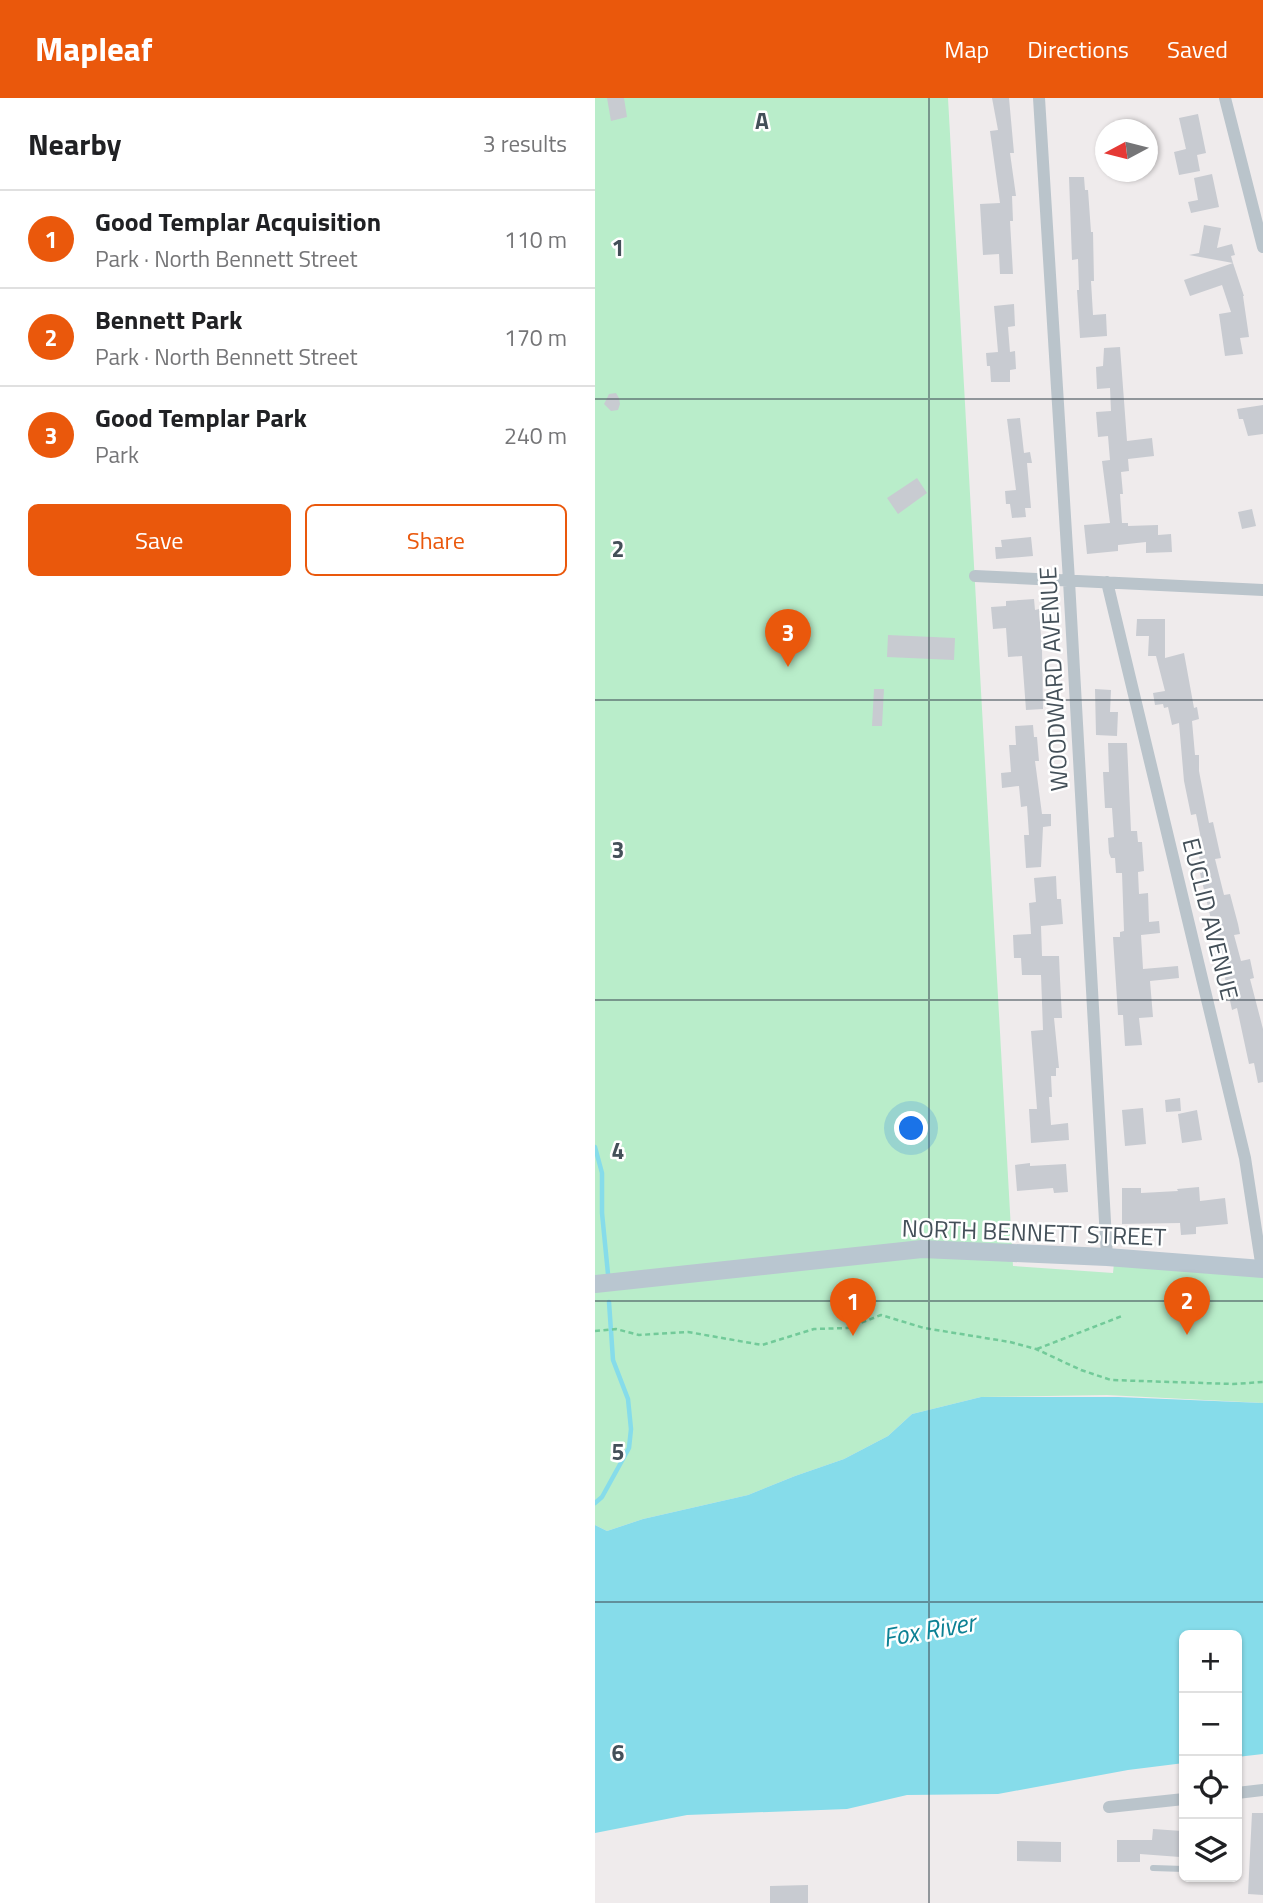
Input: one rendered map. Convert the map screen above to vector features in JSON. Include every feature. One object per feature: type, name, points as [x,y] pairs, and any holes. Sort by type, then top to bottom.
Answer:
[{"type":"main road","name":"NORTH BENNETT STREET","points":[[595,1284],[922,1249],[1107,1257],[1262,1269]]},
{"type":"street","name":"WOODWARD AVENUE","points":[[1039,98],[1107,1257]]},
{"type":"street","points":[[1225,98],[1263,247]]},
{"type":"street","points":[[975,576],[1263,590]]},
{"type":"street","name":"EUCLID AVENUE","points":[[1107,582],[1245,1158],[1262,1269]]},
{"type":"street","points":[[1242,1792],[1263,1790]]},
{"type":"street","points":[[1109,1807],[1179,1800]]},
{"type":"lane","points":[[1153,1868],[1179,1869]]},
{"type":"path","points":[[595,1332],[616,1329],[639,1335],[688,1332],[762,1345],[814,1329],[848,1328],[881,1315],[924,1328],[1036,1349],[1081,1370],[1111,1380],[1233,1384],[1263,1382]]},
{"type":"path","points":[[1036,1349],[1122,1316]]},
{"type":"green space","points":[[595,98],[948,98],[1013,1266],[1113,1273],[1114,1263],[1263,1274],[1263,1403],[1107,1395],[981,1397],[912,1414],[888,1436],[844,1459],[748,1495],[643,1519],[607,1531],[595,1525]]},
{"type":"water","name":"Fox River","points":[[981,1397],[1118,1397],[1263,1403],[1263,1754],[1242,1756],[1242,1630],[1179,1630],[1179,1764],[1128,1770],[998,1794],[907,1795],[847,1809],[687,1815],[595,1833],[595,1525],[607,1531],[643,1519],[748,1495],[844,1459],[888,1436],[912,1414]]},
{"type":"building","points":[[607,98],[624,98],[627,117],[611,121]]},
{"type":"building","points":[[992,98],[1009,98],[1014,153],[1010,153],[1016,196],[1012,196],[1013,221],[1010,221],[1013,274],[1000,274],[999,254],[983,255],[980,204],[1000,203],[990,131],[998,130]]},
{"type":"building","points":[[1198,114],[1206,153],[1197,155],[1200,171],[1179,175],[1174,152],[1186,149],[1179,118]]},
{"type":"building","points":[[1212,174],[1219,207],[1191,213],[1188,202],[1198,200],[1194,178]]},
{"type":"building","points":[[1069,177],[1084,177],[1085,190],[1088,190],[1093,232],[1093,315],[1106,314],[1107,336],[1080,338],[1078,259],[1072,260]]},
{"type":"building","points":[[1204,225],[1221,228],[1217,248],[1232,244],[1235,255],[1231,256],[1233,263],[1189,255],[1199,253]]},
{"type":"building","points":[[1233,263],[1244,296],[1249,337],[1240,338],[1243,354],[1225,356],[1219,314],[1231,312],[1222,285],[1190,296],[1184,280]]},
{"type":"building","points":[[1014,304],[1015,326],[1008,327],[1010,352],[1015,351],[1016,369],[1010,370],[1010,382],[991,382],[986,353],[998,352],[994,306]]},
{"type":"building","points":[[1120,347],[1127,441],[1152,438],[1154,456],[1128,459],[1129,471],[1121,472],[1122,523],[1128,523],[1128,526],[1158,525],[1158,535],[1171,534],[1172,552],[1146,553],[1146,542],[1118,545],[1118,551],[1087,554],[1084,525],[1110,523],[1102,461],[1110,460],[1108,436],[1098,437],[1096,412],[1111,411],[1110,388],[1097,389],[1096,367],[1103,366],[1104,348]]},
{"type":"building","points":[[616,393],[620,404],[618,410],[611,411],[604,404],[609,394]]},
{"type":"building","points":[[1263,405],[1263,434],[1248,436],[1237,409]]},
{"type":"building","points":[[1020,418],[1024,453],[1030,452],[1032,463],[1027,463],[1031,508],[1025,508],[1026,517],[1012,518],[1010,504],[1006,504],[1005,491],[1016,490],[1007,419]]},
{"type":"building","points":[[917,478],[927,493],[898,514],[887,498]]},
{"type":"building","points":[[1252,509],[1256,526],[1242,529],[1238,512]]},
{"type":"building","points":[[1031,537],[1033,556],[996,559],[995,547],[1002,547],[1001,540]]},
{"type":"building","points":[[1034,599],[1035,610],[1039,609],[1043,709],[1026,710],[1022,656],[1008,657],[1006,628],[993,629],[991,607],[1006,606],[1006,601]]},
{"type":"building","points":[[1137,619],[1165,619],[1165,658],[1184,653],[1194,708],[1197,707],[1199,719],[1192,721],[1195,755],[1199,755],[1199,771],[1209,823],[1213,822],[1221,858],[1215,859],[1224,895],[1230,894],[1238,924],[1240,934],[1234,935],[1241,961],[1250,959],[1254,978],[1250,979],[1263,1029],[1263,1082],[1258,1083],[1254,1063],[1249,1064],[1237,1008],[1232,1010],[1200,873],[1197,845],[1202,844],[1196,814],[1191,815],[1184,781],[1179,723],[1172,725],[1168,707],[1164,708],[1163,704],[1155,705],[1153,693],[1165,691],[1156,656],[1148,656],[1149,636],[1136,636]]},
{"type":"building","points":[[888,635],[955,638],[954,660],[887,657]]},
{"type":"building","points":[[874,689],[884,689],[882,726],[872,726]]},
{"type":"building","points":[[1095,689],[1111,690],[1110,712],[1118,712],[1117,736],[1096,735]]},
{"type":"building","points":[[1033,725],[1034,737],[1037,737],[1039,761],[1035,761],[1042,814],[1051,814],[1051,826],[1043,827],[1041,867],[1026,868],[1024,835],[1029,835],[1027,806],[1021,807],[1019,786],[1002,788],[1001,773],[1011,772],[1009,745],[1016,745],[1015,726]]},
{"type":"building","points":[[1108,743],[1127,743],[1131,831],[1137,831],[1138,842],[1142,842],[1144,871],[1138,872],[1139,894],[1148,893],[1149,922],[1159,921],[1160,933],[1141,935],[1143,969],[1178,966],[1179,978],[1150,981],[1153,1017],[1139,1018],[1142,1045],[1125,1046],[1123,1015],[1118,1015],[1113,937],[1120,937],[1120,932],[1124,931],[1122,873],[1116,873],[1115,858],[1111,858],[1109,853],[1108,838],[1114,837],[1112,808],[1105,808],[1103,772],[1109,772]]},
{"type":"building","points":[[1056,876],[1057,899],[1061,899],[1063,924],[1041,926],[1042,956],[1059,956],[1062,1018],[1054,1018],[1059,1068],[1056,1068],[1056,1076],[1051,1076],[1052,1097],[1049,1097],[1051,1125],[1068,1123],[1069,1140],[1031,1143],[1029,1109],[1037,1109],[1031,1031],[1043,1030],[1041,975],[1022,975],[1021,958],[1014,958],[1013,935],[1031,934],[1029,903],[1036,902],[1034,878]]},
{"type":"building","points":[[1180,1098],[1181,1111],[1166,1112],[1165,1100]]},
{"type":"building","points":[[1143,1108],[1146,1144],[1125,1146],[1122,1110]]},
{"type":"building","points":[[1197,1110],[1202,1140],[1182,1143],[1178,1114]]},
{"type":"building","points":[[1030,1163],[1030,1166],[1066,1164],[1068,1192],[1054,1193],[1053,1188],[1017,1191],[1015,1165]]},
{"type":"building","points":[[1199,1187],[1200,1201],[1225,1198],[1228,1224],[1196,1227],[1196,1234],[1181,1235],[1180,1223],[1122,1224],[1122,1188],[1141,1188],[1141,1193]]},
{"type":"building","points":[[1252,1813],[1263,1813],[1263,1895],[1248,1894]]},
{"type":"building","points":[[1153,1829],[1179,1831],[1179,1857],[1140,1854],[1140,1862],[1117,1862],[1117,1840],[1152,1840]]},
{"type":"building","points":[[1017,1841],[1061,1842],[1061,1862],[1017,1861]]},
{"type":"building","points":[[808,1885],[808,1903],[770,1903],[770,1886]]},
{"type":"waterway","points":[[595,1147],[602,1173],[602,1213],[608,1274]]},
{"type":"waterway","points":[[595,1503],[602,1497],[629,1448],[631,1429],[628,1399],[613,1360],[609,1302]]},
{"type":"place","name":"Good Templar Park","points":[[788,667]]},
{"type":"place","name":"Bennett Park","points":[[1187,1335]]},
{"type":"place","name":"Good Templar Acquisition","points":[[853,1336]]}]
